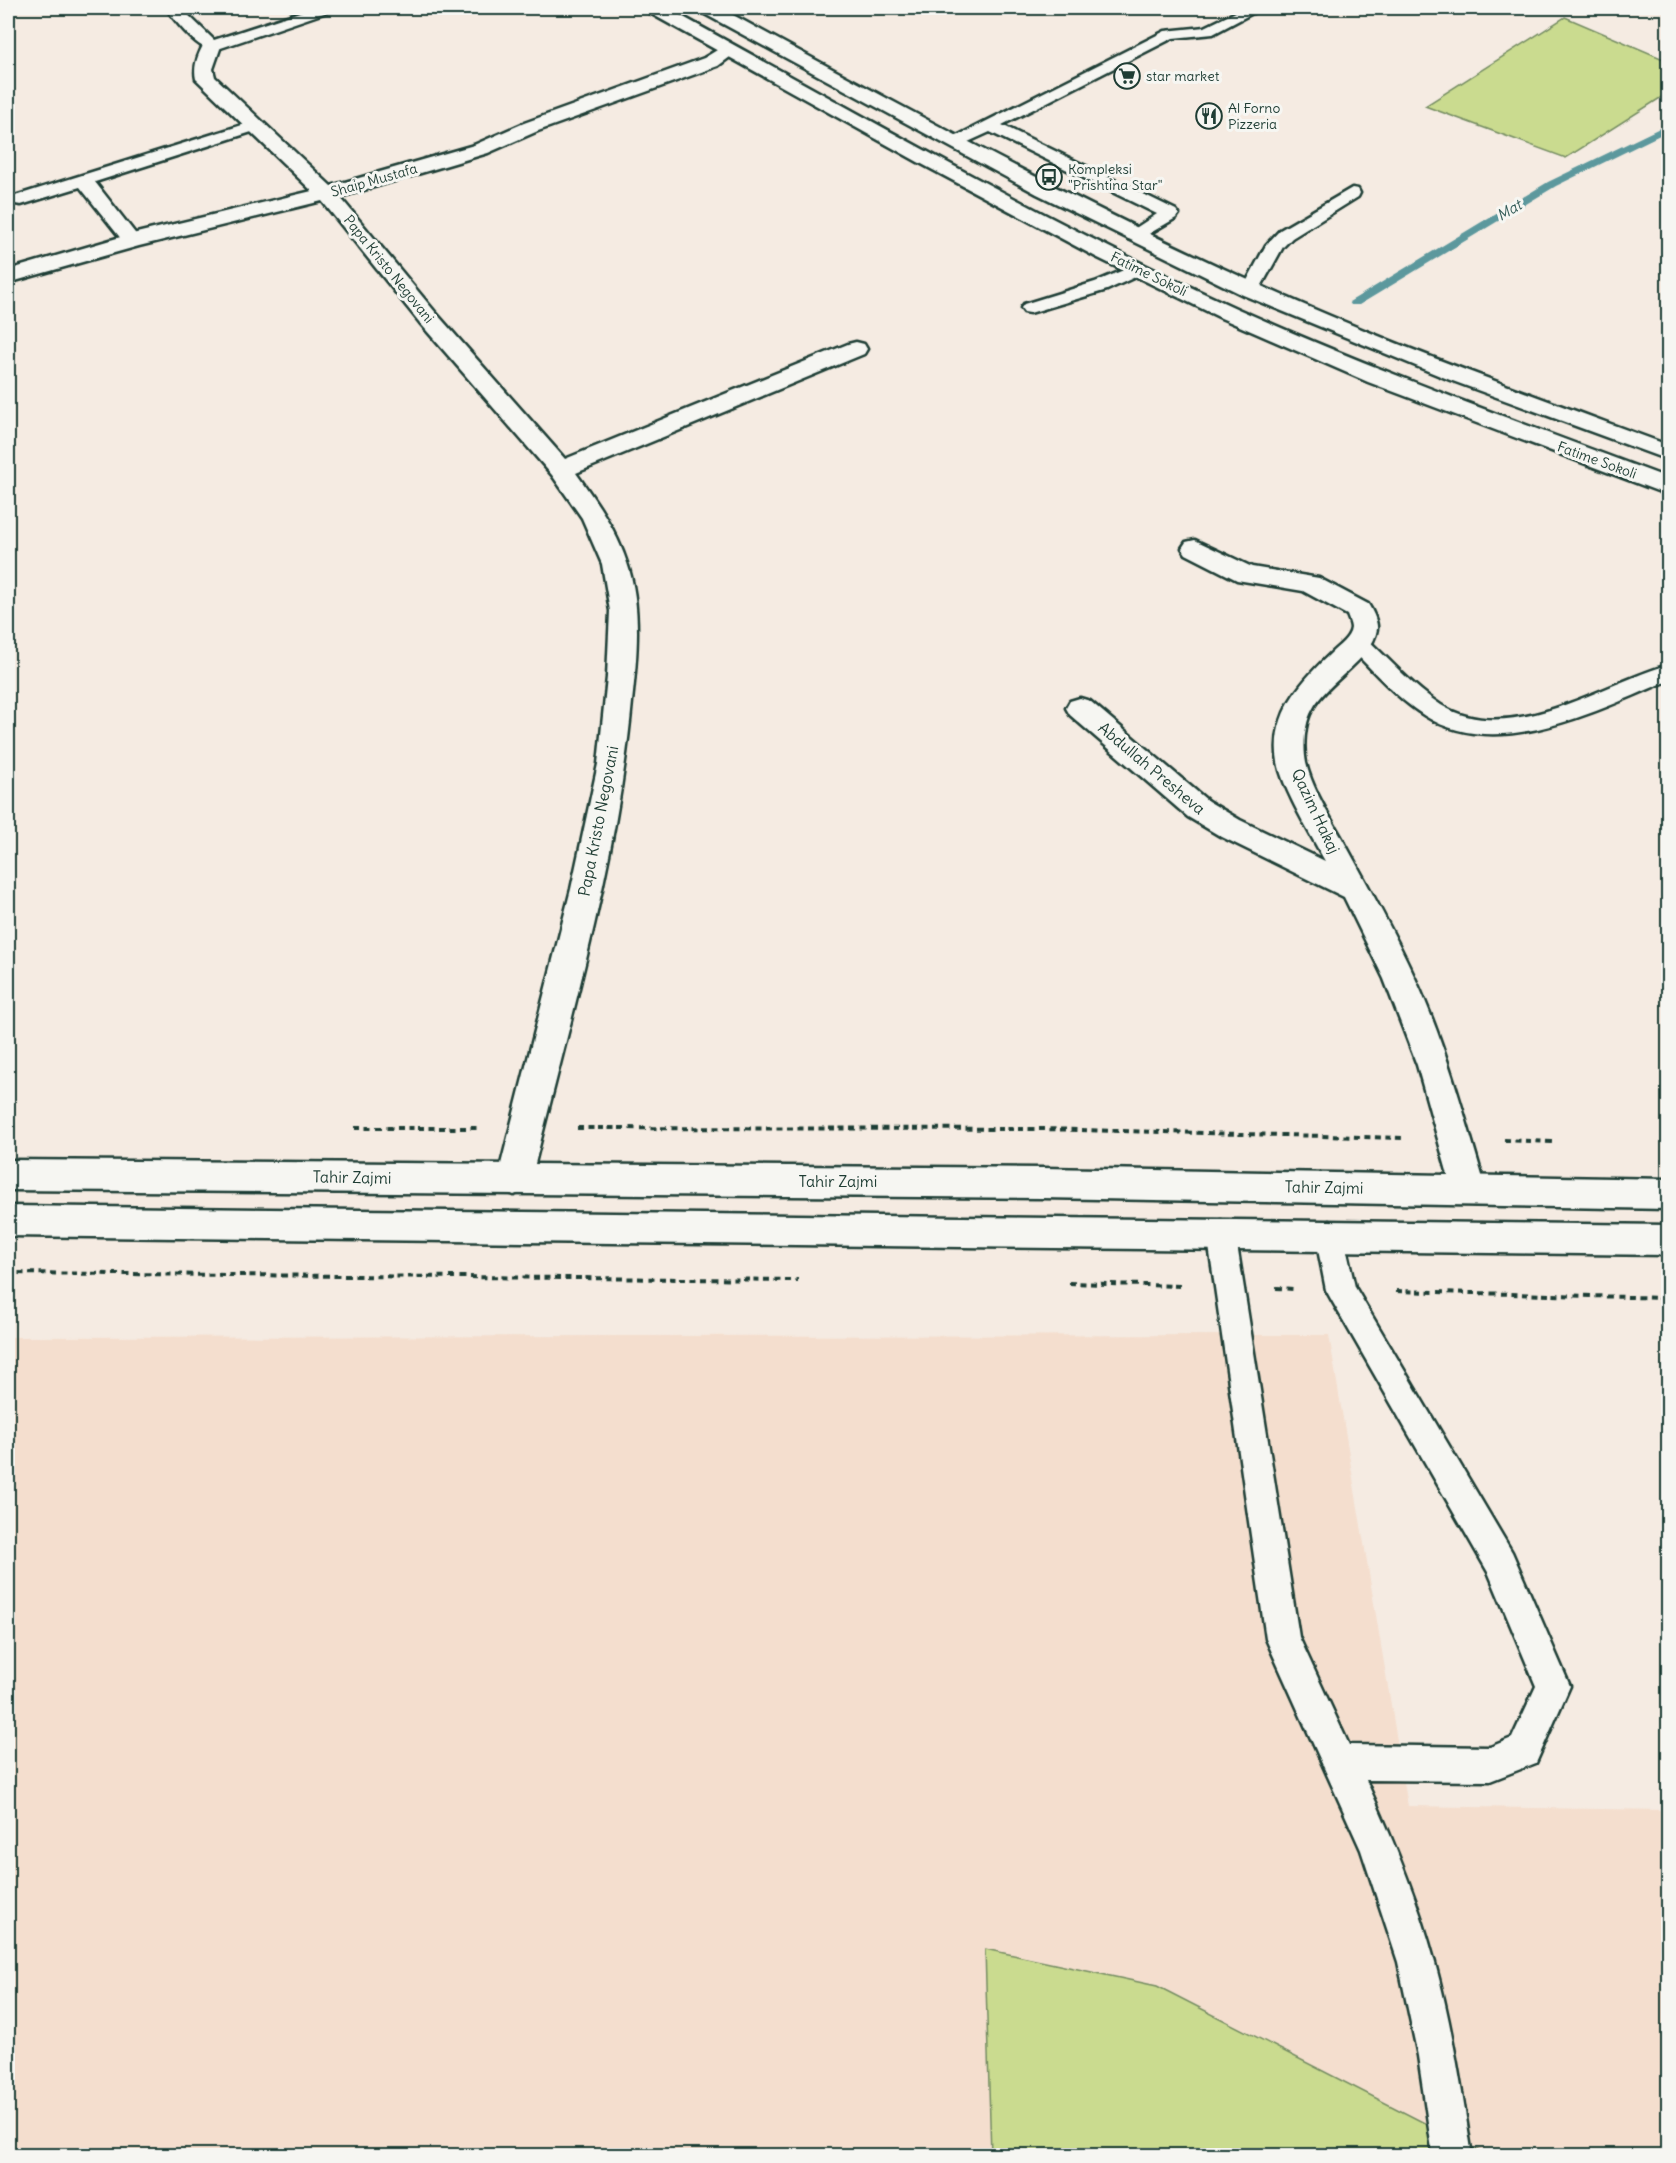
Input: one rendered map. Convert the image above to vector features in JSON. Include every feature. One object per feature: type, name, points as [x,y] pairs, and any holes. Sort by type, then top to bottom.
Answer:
[{"type":"street","name":"Fatime Sokoli","points":[[654,8],[935,163],[1138,269],[1229,313],[1376,377],[1668,487]]},
{"type":"street","name":"Fatime Sokoli","points":[[707,8],[1134,235],[1251,290],[1420,361],[1668,453]]},
{"type":"street","name":"Papa Kristo Negovani","points":[[212,46],[203,69],[206,79],[327,194],[428,318],[561,470],[594,517],[615,564],[622,611],[621,677],[612,764],[586,889],[514,1180]]},
{"type":"street","name":"Shaip Mustafa","points":[[8,277],[132,241],[327,194],[481,149],[531,127],[711,62],[729,51]]},
{"type":"street","points":[[561,470],[856,349]]},
{"type":"street","points":[[1195,548],[1246,574],[1310,584],[1359,610],[1364,628],[1358,643]]},
{"type":"street","name":"Qazim Hakaj","points":[[1358,643],[1320,679],[1299,708],[1291,734],[1292,763],[1309,805],[1355,889],[1400,979],[1433,1065],[1469,1189]]},
{"type":"street","name":"Abdullah Presheva","points":[[1080,708],[1198,809],[1230,828],[1355,889]]},
{"type":"street","name":"Tahir Zajmi","points":[[8,1175],[1043,1183],[1668,1194]]},
{"type":"street","points":[[8,1221],[1221,1232],[1668,1240]]},
{"type":"lane","points":[[173,8],[212,46],[325,8]]},
{"type":"lane","points":[[957,142],[1170,34],[1208,32],[1255,8]]},
{"type":"lane","points":[[21,200],[255,126]]},
{"type":"lane","points":[[990,126],[1170,214],[1134,235]]},
{"type":"lane","points":[[84,180],[132,241]]},
{"type":"lane","points":[[1251,290],[1275,244],[1286,234],[1352,193]]},
{"type":"lane","points":[[1030,308],[1101,286],[1138,269]]},
{"type":"lane","points":[[1358,643],[1429,707],[1445,717],[1470,725],[1503,727],[1536,723],[1668,673]]},
{"type":"lane","points":[[1221,1232],[1283,1639],[1378,1846],[1416,1962],[1437,2056],[1453,2156]]},
{"type":"lane","points":[[1329,1234],[1341,1290],[1501,1563],[1553,1686],[1524,1751],[1490,1764],[1340,1762]]},
{"type":"path","points":[[8,1273],[806,1280]]},
{"type":"path","points":[[1058,1283],[1668,1298]]},
{"type":"shaded area","points":[[1329,1335],[1408,1806],[1668,1810],[1668,2155],[8,2155],[8,1337]]},
{"type":"green space","points":[[1565,17],[1668,61],[1668,93],[1566,158],[1425,106]]},
{"type":"green space","points":[[985,1949],[1157,1986],[1487,2155],[991,2155]]},
{"type":"waterway","name":"Mat","points":[[1355,302],[1552,184],[1668,127]]},
{"type":"place","name":"star market","points":[[1127,76]]},
{"type":"place","name":"Al Forno Pizzeria","points":[[1209,116]]},
{"type":"place","name":"Kompleksi \"Prishtina Star\"","points":[[1049,177]]}]
